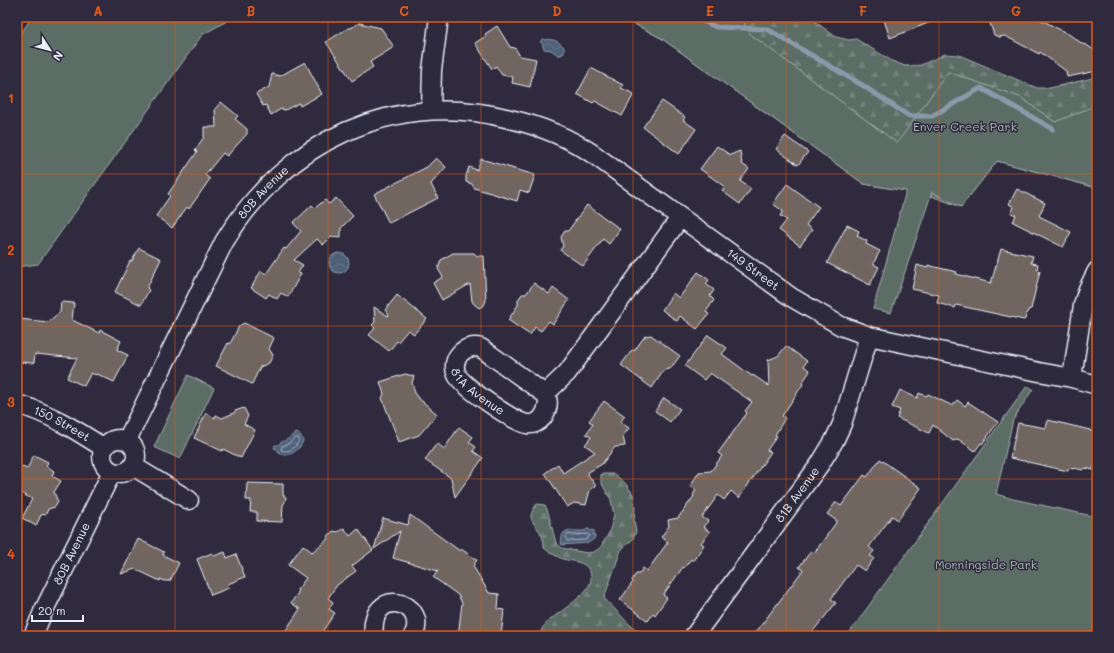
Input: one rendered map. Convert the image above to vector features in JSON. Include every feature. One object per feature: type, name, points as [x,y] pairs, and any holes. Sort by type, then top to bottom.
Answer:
[{"type":"street","points":[[431,110],[432,70],[439,17]]},
{"type":"street","name":"149 Street","points":[[431,110],[495,115],[547,130],[584,148],[791,298],[841,326],[869,336],[1031,371],[1072,378],[1097,385]]},
{"type":"street","name":"80B Avenue","points":[[127,440],[224,242],[241,216],[261,192],[276,177],[298,159],[314,148],[341,134],[373,122],[431,110]]},
{"type":"street","points":[[545,394],[567,373],[680,218]]},
{"type":"street","points":[[1072,378],[1083,305],[1088,289],[1097,271]]},
{"type":"street","name":"81B Avenue","points":[[694,636],[820,464],[834,441],[844,419],[869,336]]},
{"type":"street","name":"81A Avenue","points":[[474,347],[481,348],[545,394],[548,404],[546,412],[541,419],[532,424],[522,422],[508,415],[462,382],[456,372],[455,362],[458,355],[464,350],[474,347]]},
{"type":"street","name":"150 Street","points":[[17,404],[48,414],[69,425],[104,448]]},
{"type":"street","points":[[116,439],[127,440],[134,447],[136,452],[133,466],[130,470],[121,473],[112,472],[107,469],[102,461],[104,448],[107,443],[116,439]]},
{"type":"street","points":[[133,466],[189,500]]},
{"type":"street","name":"80B Avenue","points":[[34,636],[43,612],[112,472]]},
{"type":"street","points":[[374,636],[373,622],[377,612],[385,605],[394,603],[409,608],[414,615],[417,627],[413,636]]},
{"type":"green space","points":[[32,17],[234,17],[202,35],[38,264],[17,267],[17,39]]},
{"type":"green space","name":"Enver Creek Park","points":[[621,17],[809,17],[836,37],[849,40],[856,39],[892,61],[905,66],[921,65],[945,54],[959,55],[1037,88],[1050,88],[1097,77],[1097,188],[997,161],[961,207],[926,194],[864,184],[661,38]]},
{"type":"green space","name":"Enver Creek Park","points":[[621,17],[741,17],[750,34],[897,143],[948,72],[1020,97],[1055,122],[1097,105],[1097,188],[997,161],[961,207],[932,192],[891,313],[873,309],[906,191],[864,184],[661,38]]},
{"type":"green space","points":[[188,375],[214,388],[180,459],[154,447]]},
{"type":"green space","name":"Morningside Park","points":[[1027,386],[1033,389],[1013,420],[996,494],[1097,517],[1097,636],[847,636]]},
{"type":"green space","points":[[601,474],[614,474],[625,483],[633,494],[636,532],[633,539],[621,550],[604,598],[629,624],[644,636],[543,636],[541,634],[543,627],[582,594],[588,587],[591,579],[588,568],[582,563],[563,559],[544,548],[542,536],[531,519],[532,513],[537,504],[545,505],[556,543],[562,548],[587,553],[594,552],[600,548],[609,533],[614,515],[611,500],[601,482]]},
{"type":"water","points":[[543,38],[544,40],[555,40],[564,47],[564,53],[558,55],[551,50],[544,49],[542,43],[540,42]]},
{"type":"water","points":[[335,253],[343,253],[349,259],[349,267],[343,273],[335,273],[329,267],[329,259]]},
{"type":"water","points":[[297,433],[301,436],[303,441],[299,448],[291,454],[283,455],[274,448],[275,445],[278,445],[293,434]]},
{"type":"water","points":[[587,529],[595,532],[593,534],[595,536],[594,539],[588,543],[561,544],[564,532],[571,530],[584,531]]},
{"type":"building","points":[[883,17],[941,17],[941,18],[890,38]]},
{"type":"building","points":[[988,17],[1036,17],[1070,35],[1097,52],[1097,71],[1067,77],[1066,71],[1040,52],[1039,54],[1005,36],[999,37],[994,35]]},
{"type":"building","points":[[359,23],[381,28],[394,47],[370,62],[373,67],[352,81],[326,42]]},
{"type":"building","points":[[497,26],[510,47],[515,48],[520,56],[536,59],[530,87],[512,83],[513,77],[502,75],[496,66],[492,69],[475,43]]},
{"type":"building","points":[[305,62],[322,94],[300,106],[299,103],[285,110],[281,109],[271,115],[266,105],[263,106],[256,94],[269,87],[272,74],[280,76]]},
{"type":"building","points":[[591,68],[623,85],[621,88],[634,94],[622,116],[595,101],[593,103],[577,94]]},
{"type":"building","points":[[662,101],[685,117],[683,120],[696,129],[679,154],[643,127]]},
{"type":"building","points":[[221,102],[238,116],[235,119],[247,129],[247,134],[227,156],[223,153],[205,175],[210,179],[189,209],[187,207],[172,228],[156,216],[170,196],[168,194],[197,152],[195,150],[204,137],[204,127],[216,127],[215,109]]},
{"type":"building","points":[[785,136],[808,152],[798,165],[776,149]]},
{"type":"building","points":[[717,146],[730,155],[740,151],[742,164],[749,169],[740,181],[751,189],[740,204],[722,191],[725,187],[700,169]]},
{"type":"building","points":[[436,158],[446,167],[431,184],[438,198],[389,223],[374,194],[427,167]]},
{"type":"building","points":[[481,159],[535,175],[529,193],[520,190],[517,201],[474,188],[472,184],[466,182],[466,176],[469,167],[477,170]]},
{"type":"building","points":[[787,184],[819,207],[806,225],[812,230],[800,246],[779,230],[787,220],[780,216],[783,211],[773,204]]},
{"type":"building","points":[[1017,189],[1045,203],[1039,216],[1071,232],[1063,247],[1013,222],[1016,215],[1011,213],[1014,207],[1009,204]]},
{"type":"building","points":[[336,198],[353,216],[341,228],[341,238],[331,237],[323,245],[317,239],[294,260],[303,265],[298,273],[301,274],[288,297],[281,293],[277,299],[269,294],[266,298],[251,288],[261,271],[266,274],[284,248],[286,249],[301,231],[293,223],[312,205],[315,208],[325,200],[329,204]]},
{"type":"building","points":[[587,205],[620,229],[609,244],[603,239],[583,266],[560,250],[563,246],[561,237],[565,231],[568,231]]},
{"type":"building","points":[[847,225],[859,231],[857,236],[867,241],[866,244],[880,251],[873,264],[879,267],[870,285],[827,263]]},
{"type":"building","points":[[139,248],[161,259],[147,288],[149,290],[141,305],[115,292],[130,261],[132,261]]},
{"type":"building","points":[[1001,249],[1033,256],[1031,263],[1038,264],[1037,270],[1040,271],[1031,309],[1028,310],[1024,320],[956,305],[955,308],[937,303],[939,295],[912,289],[917,265],[927,268],[928,265],[957,272],[956,274],[991,283]]},
{"type":"building","points":[[453,253],[474,253],[477,256],[484,256],[486,301],[484,305],[479,308],[472,301],[470,284],[442,300],[433,283],[443,277],[438,269],[441,260]]},
{"type":"building","points":[[698,272],[709,280],[706,284],[714,290],[710,296],[714,300],[706,312],[709,314],[697,329],[680,316],[677,321],[662,310],[673,293],[679,298]]},
{"type":"building","points":[[534,283],[549,294],[553,288],[569,300],[553,324],[549,321],[541,331],[535,327],[530,335],[508,320],[518,305],[518,300],[522,294],[526,294]]},
{"type":"building","points":[[397,295],[427,319],[414,334],[408,330],[389,351],[369,335],[375,328],[372,325],[375,322],[374,307],[388,316],[389,315],[385,310]]},
{"type":"building","points":[[61,302],[74,303],[72,320],[99,333],[100,330],[121,341],[117,350],[128,355],[114,382],[97,374],[91,373],[84,386],[67,378],[77,358],[35,354],[34,363],[17,362],[17,329],[19,319],[48,322],[60,312]]},
{"type":"building","points":[[244,323],[274,338],[269,349],[273,355],[269,363],[260,367],[252,384],[216,366],[239,326]]},
{"type":"building","points":[[651,335],[680,356],[670,369],[664,370],[652,388],[621,365],[645,336]]},
{"type":"building","points":[[708,335],[727,348],[722,354],[752,376],[753,375],[769,386],[768,360],[778,356],[786,346],[807,361],[804,366],[810,371],[782,416],[785,418],[775,435],[777,436],[767,450],[771,452],[739,498],[731,491],[724,500],[718,495],[702,517],[708,521],[703,527],[710,532],[701,543],[704,545],[693,561],[691,559],[684,568],[683,567],[663,595],[667,598],[655,615],[653,613],[648,621],[620,600],[633,582],[632,580],[636,574],[639,574],[643,568],[647,571],[668,542],[661,537],[669,526],[668,520],[678,518],[694,496],[693,495],[696,490],[690,486],[699,472],[711,471],[722,456],[718,453],[747,413],[745,411],[752,402],[710,373],[704,380],[685,366]]},
{"type":"building","points":[[405,374],[414,376],[412,383],[416,396],[437,414],[419,435],[399,442],[382,398],[384,394],[380,382]]},
{"type":"building","points":[[900,390],[917,398],[919,393],[926,396],[928,394],[953,406],[957,400],[965,406],[968,402],[998,422],[975,451],[958,439],[953,441],[933,425],[929,433],[897,418],[900,410],[892,407]]},
{"type":"building","points":[[664,398],[680,409],[670,422],[655,411]]},
{"type":"building","points":[[604,401],[625,416],[620,422],[629,428],[623,436],[625,446],[615,447],[602,464],[587,473],[596,486],[590,490],[586,505],[574,503],[567,507],[545,473],[558,464],[563,473],[595,452],[585,445],[591,437],[586,434],[593,424],[589,421]]},
{"type":"building","points":[[244,408],[248,416],[244,424],[255,430],[241,458],[223,449],[222,451],[194,438],[206,413],[215,418],[216,415],[222,418]]},
{"type":"building","points":[[1048,420],[1097,433],[1097,467],[1094,466],[1093,470],[1085,468],[1083,470],[1069,468],[1068,471],[1010,458],[1018,423],[1046,428]]},
{"type":"building","points":[[459,427],[473,437],[469,442],[476,447],[473,451],[483,458],[455,497],[451,478],[425,460],[437,443],[444,449]]},
{"type":"building","points":[[34,455],[48,462],[46,466],[54,471],[52,476],[61,481],[54,492],[58,502],[55,507],[48,509],[46,514],[41,515],[36,526],[22,518],[32,499],[17,491],[17,464],[27,469]]},
{"type":"building","points":[[880,459],[921,488],[898,520],[892,516],[869,547],[874,551],[870,556],[874,558],[865,571],[856,565],[831,599],[836,603],[809,636],[753,636],[803,570],[799,567],[811,551],[814,553],[837,521],[827,514],[836,502],[841,506],[864,475],[867,477]]},
{"type":"building","points":[[247,483],[283,484],[283,495],[286,497],[283,505],[282,522],[257,521],[257,512],[250,512],[251,500],[246,500]]},
{"type":"building","points":[[410,515],[460,551],[461,549],[477,560],[473,566],[489,593],[499,594],[498,609],[504,610],[501,636],[458,636],[462,603],[458,595],[433,577],[438,571],[393,558],[400,531],[374,549],[383,518],[408,525]]},
{"type":"building","points":[[344,528],[350,536],[358,529],[373,550],[352,566],[356,571],[337,585],[328,598],[333,602],[329,609],[335,613],[319,636],[282,636],[300,609],[291,603],[298,593],[297,590],[306,578],[288,565],[303,545],[312,552],[327,540],[333,531],[338,532]]},
{"type":"building","points":[[138,539],[164,552],[163,555],[179,563],[170,581],[160,579],[160,581],[135,569],[121,574]]},
{"type":"building","points":[[225,552],[227,558],[236,554],[245,577],[228,584],[229,588],[211,595],[197,559],[212,553],[214,556]]},
{"type":"waterway","points":[[694,17],[716,27],[767,29],[862,85],[909,116],[932,116],[981,88],[1053,129]]}]
